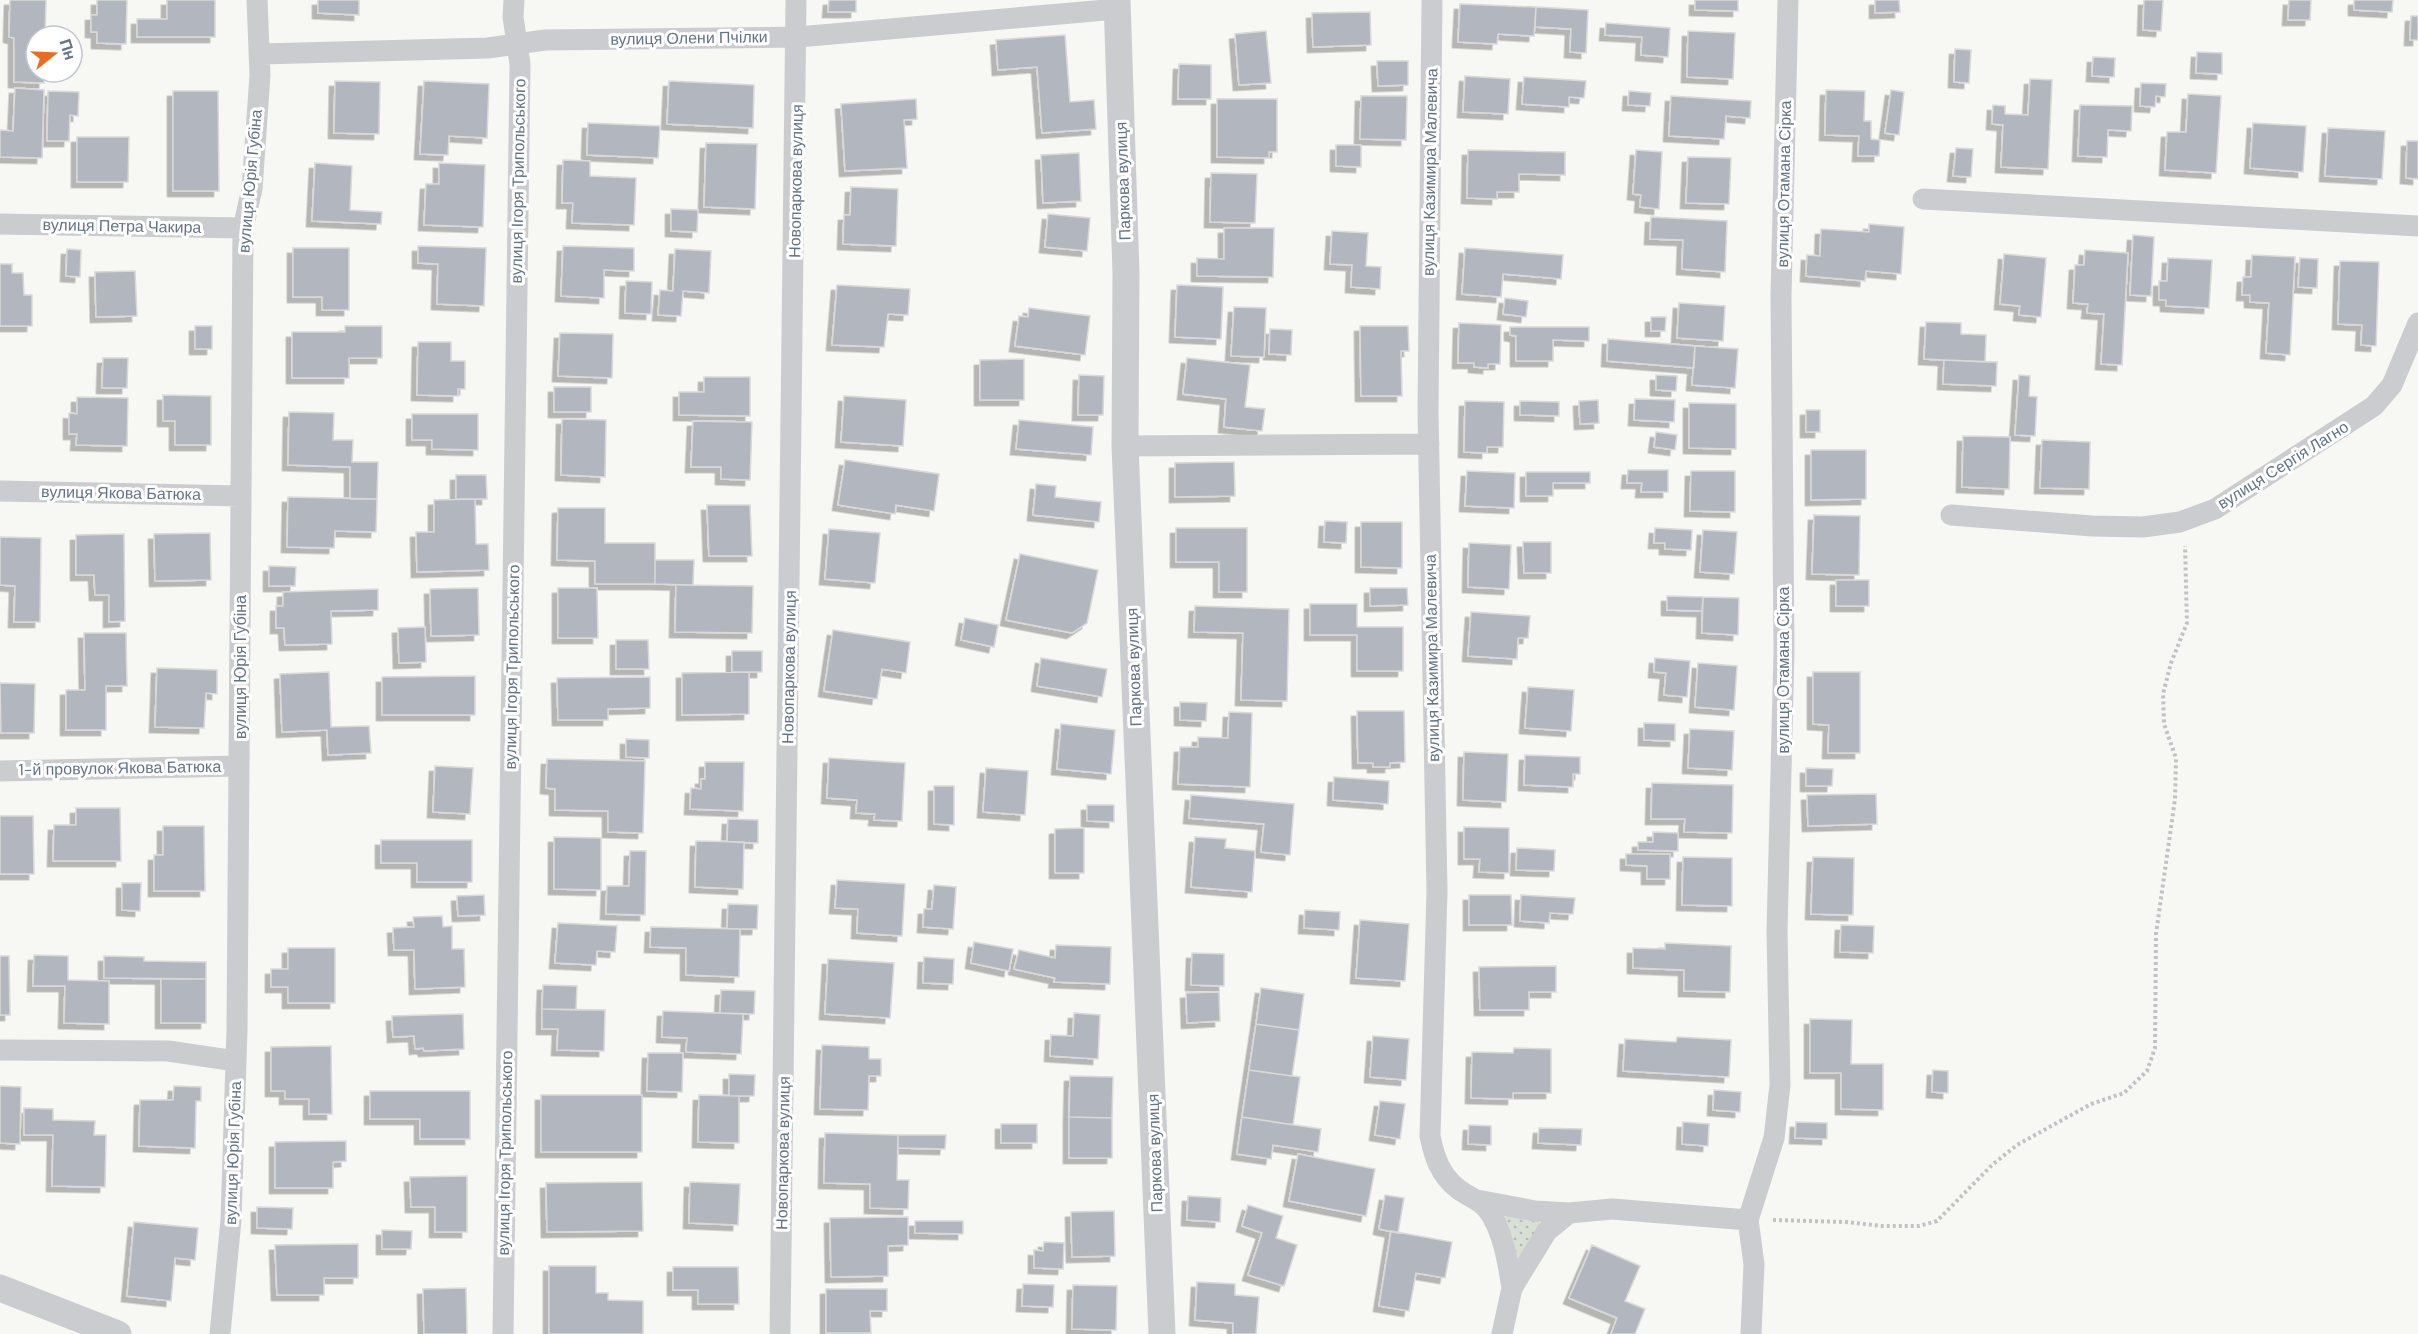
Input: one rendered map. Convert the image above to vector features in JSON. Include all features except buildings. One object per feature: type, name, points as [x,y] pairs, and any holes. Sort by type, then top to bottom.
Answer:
[{"type":"street","name":"вулиця Юрія Губіна","points":[[220,1334],[231,1220],[236,1061],[243,228],[252,189],[261,54],[257,0]]},
{"type":"street","name":"вулиця Ігоря Трипольського","points":[[503,1334],[520,64],[514,0]]},
{"type":"street","name":"Новопаркова вулиця","points":[[780,1334],[798,37],[796,0]]},
{"type":"street","name":"вулиця Казимира Малевича","points":[[1432,0],[1429,444],[1437,891],[1430,1136],[1434,1156],[1443,1174],[1457,1189],[1477,1200],[1487,1209],[1494,1221],[1506,1256],[1512,1288]]},
{"type":"street","name":"вулиця Отамана Сірка","points":[[1751,1334],[1754,1264],[1748,1220],[1766,1170],[1774,1137],[1780,1084],[1777,931],[1784,651],[1781,296],[1788,0]]},
{"type":"street","name":"вулиця Олени Пчілки","points":[[261,54],[488,48],[545,40],[798,37],[1117,4]]},
{"type":"street","name":"Паркова вулиця","points":[[1117,4],[1126,273],[1125,446],[1162,1334]]},
{"type":"street","points":[[1923,198],[2418,226]]},
{"type":"street","name":"вулиця Петра Чакира","points":[[0,224],[243,228]]},
{"type":"street","name":"вулиця Сергія Лагно","points":[[1951,515],[2092,526],[2144,527],[2180,522],[2215,509],[2374,406],[2396,376],[2418,323]]},
{"type":"street","points":[[1125,446],[1429,444]]},
{"type":"street","name":"вулиця Якова Батюка","points":[[0,491],[241,496]]},
{"type":"street","name":"1-й провулок Якова Батюка","points":[[0,771],[239,766]]},
{"type":"street","points":[[0,1050],[168,1051],[236,1061]]},
{"type":"street","points":[[1477,1200],[1535,1211],[1569,1213],[1612,1209],[1748,1220]]},
{"type":"street","name":"вулиця Казимира Малевича","points":[[1502,1334],[1512,1288],[1547,1231],[1569,1213]]},
{"type":"street","points":[[0,1288],[118,1334]]},
{"type":"path","points":[[1748,1220],[1846,1222],[1882,1226],[1919,1226],[1937,1221],[1992,1165],[2017,1145],[2091,1104],[2124,1093],[2146,1071],[2155,1048],[2156,934],[2175,799],[2176,758],[2164,724],[2163,694],[2171,663],[2187,623],[2187,559],[2180,522]]},
{"type":"shaded area","points":[[1502,1212],[1539,1219],[1540,1224],[1517,1262]]}]
